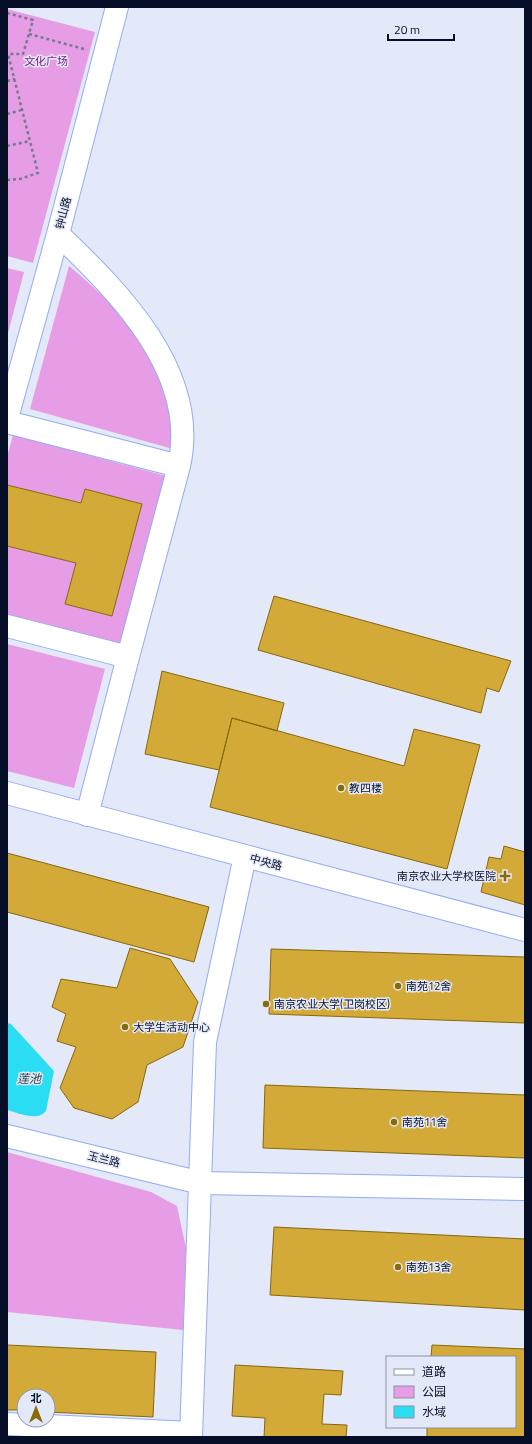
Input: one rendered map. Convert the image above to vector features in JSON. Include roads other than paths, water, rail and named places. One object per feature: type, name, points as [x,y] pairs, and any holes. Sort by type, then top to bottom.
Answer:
[{"type":"lane","name":"钟山路","points":[[7,418],[58,234],[117,7]]},
{"type":"lane","points":[[58,234],[92,266],[141,325],[158,353],[178,396],[183,429],[182,450],[179,466],[87,815]]},
{"type":"lane","points":[[7,422],[179,466]]},
{"type":"lane","points":[[7,626],[128,657]]},
{"type":"lane","name":"中央路","points":[[7,793],[525,930]]},
{"type":"lane","points":[[7,1424],[191,1435],[205,1042],[245,856]]},
{"type":"lane","name":"玉兰路","points":[[7,1136],[201,1183],[525,1189]]},
{"type":"water","name":"莲池","points":[[7,1023],[11,1024],[54,1071],[46,1111],[38,1116],[28,1116],[7,1110]]},
{"type":"place","name":"教四楼","points":[[341,788]]},
{"type":"place","name":"南京农业大学校医院","points":[[505,876]]},
{"type":"place","name":"南苑12舍","points":[[398,986]]},
{"type":"place","name":"南京农业大学(卫岗校区)","points":[[266,1004]]},
{"type":"place","name":"大学生活动中心","points":[[125,1027]]},
{"type":"place","name":"南苑11舍","points":[[394,1122]]},
{"type":"place","name":"南苑13舍","points":[[398,1267]]},
{"type":"park label","name":"文化广场","points":[[46,61]]}]
